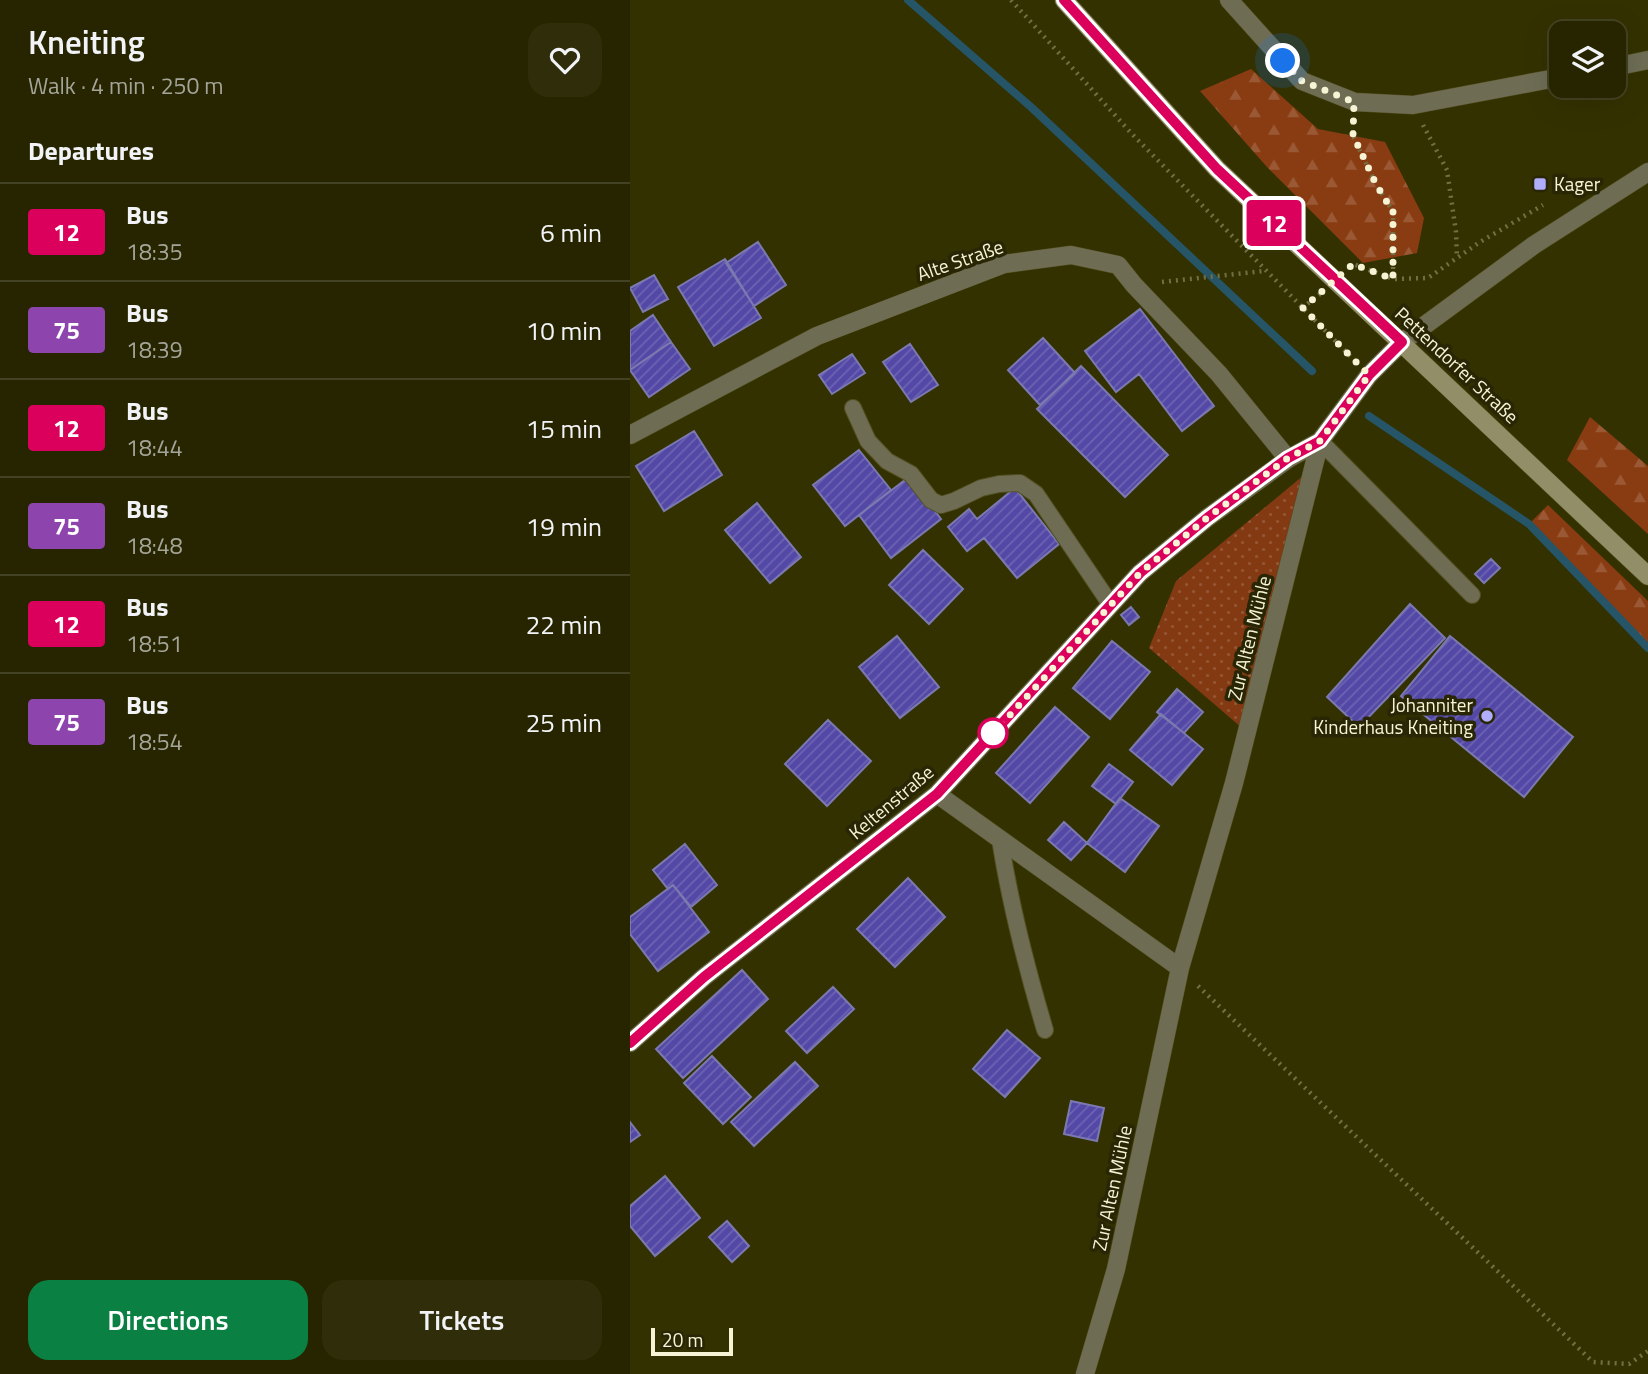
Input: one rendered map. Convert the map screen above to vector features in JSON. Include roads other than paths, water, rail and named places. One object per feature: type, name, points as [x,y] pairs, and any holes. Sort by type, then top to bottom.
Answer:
[{"type":"street","name":"Pettendorfer Straße","points":[[1064,0],[1217,169],[1648,576]]},
{"type":"street","points":[[1229,0],[1302,81],[1354,102],[1413,105],[1549,79]]},
{"type":"street","points":[[1626,64],[1648,60]]},
{"type":"street","name":"Zur Alten Mühle","points":[[1085,1374],[1116,1269],[1180,968],[1234,783],[1320,441],[1369,375],[1402,342],[1534,244],[1648,173]]},
{"type":"street","name":"Alte Straße","points":[[630,435],[817,335],[1004,264],[1071,254],[1118,265],[1219,374],[1288,458]]},
{"type":"street","name":"Keltenstraße","points":[[630,1043],[704,977],[937,794],[1150,565],[1207,518],[1288,458],[1320,441]]},
{"type":"street","points":[[937,794],[1180,968]]},
{"type":"lane","points":[[853,408],[868,441],[887,461],[911,474],[930,500],[941,505],[981,488],[999,484],[1020,483],[1036,494],[1111,605]]},
{"type":"lane","points":[[1320,441],[1472,595]]},
{"type":"lane","points":[[1000,839],[1012,908],[1045,1030]]},
{"type":"waterway","points":[[908,0],[1031,107],[1312,371]]},
{"type":"waterway","points":[[1369,416],[1529,524],[1648,648]]},
{"type":"place","name":"Kager","points":[[1540,184]]},
{"type":"place","name":"Johanniter Kinderhaus Kneiting","points":[[1487,716]]}]
